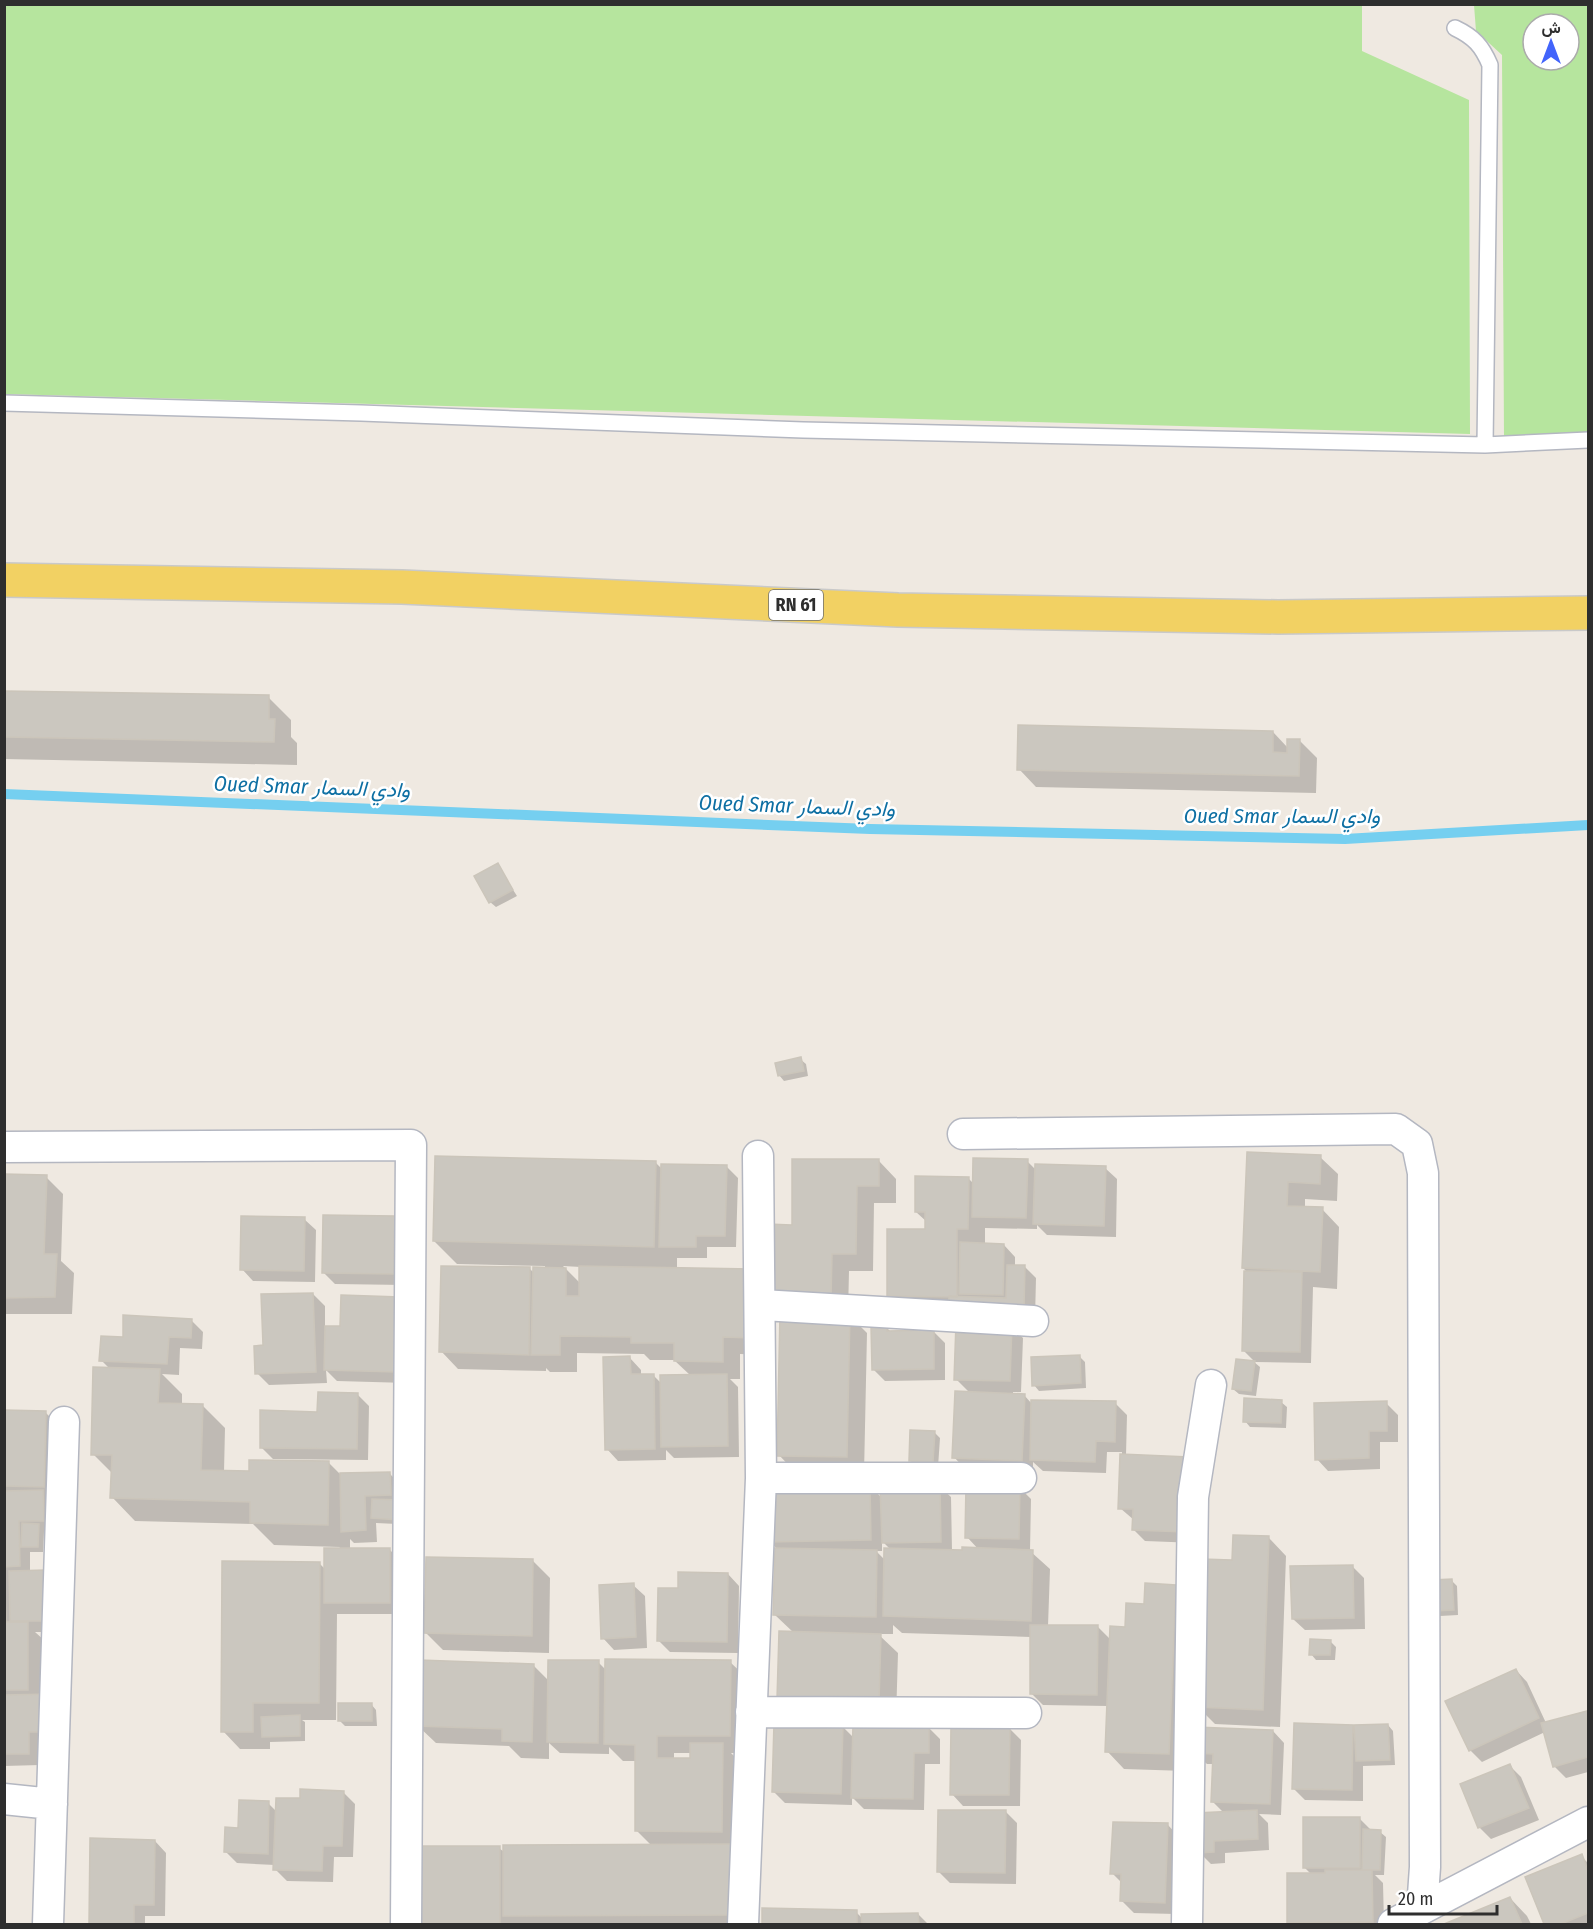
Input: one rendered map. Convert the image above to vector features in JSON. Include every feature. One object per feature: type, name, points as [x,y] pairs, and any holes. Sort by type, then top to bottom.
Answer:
[{"type":"main road","name":"RN 61","points":[[4,580],[402,587],[898,610],[1278,617],[1588,613]]},
{"type":"street","points":[[963,1134],[1396,1130],[1417,1144],[1423,1185],[1425,1867],[1422,1909]]},
{"type":"street","points":[[4,1147],[411,1145],[406,1924]]},
{"type":"street","points":[[743,1924],[761,1478],[758,1156]]},
{"type":"street","points":[[761,1305],[1033,1321]]},
{"type":"street","points":[[1187,1924],[1193,1497],[1211,1385]]},
{"type":"street","points":[[48,1924],[63,1422]]},
{"type":"street","points":[[761,1478],[1021,1478]]},
{"type":"street","points":[[751,1712],[1026,1713]]},
{"type":"street","points":[[4,1800],[52,1804]]},
{"type":"street","points":[[1393,1924],[1588,1822]]},
{"type":"lane","points":[[1455,28],[1472,36],[1483,49],[1490,65],[1485,445]]},
{"type":"lane","points":[[4,403],[361,413],[803,430],[1485,445],[1588,440]]},
{"type":"green space","points":[[5,4],[1362,5],[1362,51],[1469,100],[1470,434],[5,394]]},
{"type":"green space","points":[[1474,5],[1588,5],[1588,435],[1504,438],[1502,55],[1476,31]]},
{"type":"building","points":[[4,691],[269,695],[269,719],[275,719],[274,742],[4,737]]},
{"type":"building","points":[[1018,725],[1273,731],[1273,752],[1287,753],[1287,739],[1300,739],[1299,776],[1017,770]]},
{"type":"building","points":[[498,863],[513,890],[489,903],[474,876]]},
{"type":"building","points":[[801,1057],[804,1071],[778,1076],[775,1063]]},
{"type":"building","points":[[1247,1152],[1321,1155],[1320,1184],[1288,1182],[1287,1206],[1323,1207],[1320,1272],[1242,1268]]},
{"type":"building","points":[[435,1156],[656,1161],[654,1247],[433,1241]]},
{"type":"building","points":[[973,1158],[1028,1159],[1026,1218],[972,1217]]},
{"type":"building","points":[[792,1159],[879,1159],[879,1186],[857,1186],[856,1254],[832,1254],[831,1299],[767,1299],[768,1224],[792,1225]]},
{"type":"building","points":[[661,1164],[727,1165],[725,1236],[696,1236],[696,1247],[659,1247]]},
{"type":"building","points":[[1035,1164],[1106,1166],[1104,1226],[1033,1224]]},
{"type":"building","points":[[4,1174],[47,1175],[44,1254],[57,1254],[55,1297],[4,1298]]},
{"type":"building","points":[[915,1176],[969,1177],[968,1229],[957,1229],[957,1297],[887,1296],[887,1229],[925,1229],[925,1212],[915,1212]]},
{"type":"building","points":[[323,1215],[395,1216],[394,1274],[322,1273]]},
{"type":"building","points":[[241,1216],[305,1217],[304,1271],[240,1270]]},
{"type":"building","points":[[960,1242],[1004,1244],[1003,1295],[959,1294]]},
{"type":"building","points":[[1007,1265],[1025,1265],[1024,1308],[948,1314],[949,1296],[1006,1298]]},
{"type":"building","points":[[441,1266],[530,1267],[529,1355],[439,1352]]},
{"type":"building","points":[[579,1266],[752,1269],[751,1338],[723,1337],[723,1362],[674,1361],[674,1343],[631,1343],[631,1337],[560,1336],[560,1355],[531,1355],[533,1267],[566,1268],[566,1296],[579,1296]]},
{"type":"building","points":[[1244,1271],[1302,1272],[1300,1352],[1242,1351]]},
{"type":"building","points":[[313,1293],[316,1372],[255,1374],[254,1346],[263,1345],[261,1294]]},
{"type":"building","points":[[341,1295],[400,1297],[397,1372],[324,1370],[325,1326],[340,1326]]},
{"type":"building","points":[[780,1313],[850,1314],[847,1457],[777,1456]]},
{"type":"building","points":[[123,1315],[192,1319],[191,1338],[169,1337],[167,1364],[99,1361],[101,1336],[123,1337]]},
{"type":"building","points":[[956,1323],[1012,1325],[1010,1381],[954,1380]]},
{"type":"building","points":[[871,1326],[887,1326],[887,1331],[934,1330],[934,1369],[872,1370]]},
{"type":"building","points":[[1080,1355],[1081,1383],[1032,1386],[1031,1357]]},
{"type":"building","points":[[630,1356],[631,1374],[654,1374],[655,1449],[605,1450],[603,1357]]},
{"type":"building","points":[[1236,1359],[1255,1361],[1251,1391],[1232,1389]]},
{"type":"building","points":[[93,1367],[160,1369],[158,1403],[203,1404],[201,1470],[249,1471],[249,1460],[329,1461],[328,1525],[250,1523],[250,1502],[110,1498],[112,1455],[91,1455]]},
{"type":"building","points":[[727,1374],[728,1446],[661,1447],[660,1375]]},
{"type":"building","points":[[955,1391],[1025,1394],[1022,1461],[952,1458]]},
{"type":"building","points":[[318,1392],[358,1393],[357,1449],[260,1448],[260,1410],[317,1412]]},
{"type":"building","points":[[1244,1398],[1282,1400],[1281,1423],[1243,1422]]},
{"type":"building","points":[[1031,1400],[1116,1401],[1115,1442],[1096,1441],[1095,1462],[1030,1460]]},
{"type":"building","points":[[1387,1401],[1387,1431],[1369,1431],[1369,1458],[1315,1460],[1314,1403]]},
{"type":"building","points":[[4,1410],[46,1411],[44,1487],[4,1486]]},
{"type":"building","points":[[910,1430],[935,1431],[933,1462],[909,1461]]},
{"type":"building","points":[[1120,1454],[1189,1457],[1186,1532],[1132,1530],[1133,1509],[1118,1509]]},
{"type":"building","points":[[390,1472],[391,1495],[365,1496],[366,1530],[341,1532],[340,1473]]},
{"type":"building","points":[[870,1484],[871,1540],[768,1542],[767,1485]]},
{"type":"building","points":[[940,1484],[941,1542],[882,1543],[880,1485]]},
{"type":"building","points":[[966,1485],[1020,1486],[1019,1539],[965,1538]]},
{"type":"building","points":[[43,1490],[44,1521],[19,1521],[20,1566],[4,1567],[4,1491]]},
{"type":"building","points":[[372,1499],[400,1500],[399,1520],[371,1518]]},
{"type":"building","points":[[22,1523],[39,1524],[38,1547],[21,1547]]},
{"type":"building","points":[[1233,1535],[1269,1536],[1263,1710],[1196,1707],[1202,1559],[1232,1560]]},
{"type":"building","points":[[962,1547],[1033,1550],[1031,1621],[883,1616],[884,1548],[962,1550]]},
{"type":"building","points":[[324,1548],[390,1548],[390,1603],[324,1603]]},
{"type":"building","points":[[775,1548],[877,1550],[876,1617],[773,1615]]},
{"type":"building","points":[[426,1557],[533,1559],[532,1636],[424,1633]]},
{"type":"building","points":[[222,1561],[320,1562],[319,1703],[253,1703],[253,1732],[221,1732]]},
{"type":"building","points":[[1353,1565],[1354,1618],[1292,1619],[1290,1566]]},
{"type":"building","points":[[46,1570],[47,1621],[10,1621],[9,1571]]},
{"type":"building","points":[[4,1571],[6,1622],[28,1622],[28,1690],[4,1690]]},
{"type":"building","points":[[678,1572],[728,1573],[727,1642],[657,1641],[658,1588],[678,1588]]},
{"type":"building","points":[[1452,1579],[1454,1610],[1433,1611],[1432,1580]]},
{"type":"building","points":[[634,1583],[636,1637],[601,1639],[599,1585]]},
{"type":"building","points":[[1145,1583],[1176,1585],[1169,1754],[1105,1752],[1110,1626],[1125,1627],[1126,1603],[1144,1604]]},
{"type":"building","points":[[1030,1625],[1098,1625],[1097,1695],[1030,1694]]},
{"type":"building","points":[[779,1631],[881,1634],[879,1702],[777,1699]]},
{"type":"building","points":[[1310,1639],[1331,1640],[1330,1655],[1309,1655]]},
{"type":"building","points":[[605,1659],[731,1660],[730,1736],[657,1736],[657,1758],[690,1758],[690,1743],[723,1743],[722,1832],[635,1831],[635,1745],[604,1744]]},
{"type":"building","points":[[419,1660],[534,1664],[532,1742],[502,1741],[502,1729],[416,1726]]},
{"type":"building","points":[[548,1660],[599,1660],[598,1743],[547,1742]]},
{"type":"building","points":[[1516,1669],[1539,1718],[1469,1751],[1445,1701]]},
{"type":"building","points":[[51,1694],[52,1732],[29,1732],[29,1754],[4,1754],[4,1695]]},
{"type":"building","points":[[338,1703],[372,1703],[372,1721],[338,1721]]},
{"type":"building","points":[[1587,1711],[1588,1757],[1553,1767],[1541,1723]]},
{"type":"building","points":[[300,1715],[300,1736],[262,1737],[261,1717]]},
{"type":"building","points":[[774,1723],[843,1725],[841,1794],[772,1792]]},
{"type":"building","points":[[1294,1723],[1353,1725],[1352,1790],[1292,1789]]},
{"type":"building","points":[[853,1724],[929,1726],[929,1753],[914,1753],[913,1799],[851,1798]]},
{"type":"building","points":[[1388,1724],[1390,1760],[1356,1761],[1354,1725]]},
{"type":"building","points":[[951,1726],[1010,1727],[1009,1795],[950,1795]]},
{"type":"building","points":[[1195,1727],[1273,1730],[1270,1804],[1211,1802],[1213,1754],[1194,1753]]},
{"type":"building","points":[[1510,1764],[1529,1808],[1478,1828],[1460,1784]]},
{"type":"building","points":[[300,1789],[344,1791],[342,1846],[323,1846],[322,1871],[273,1870],[276,1798],[300,1798]]},
{"type":"building","points":[[239,1800],[269,1801],[268,1854],[224,1852],[225,1827],[238,1828]]},
{"type":"building","points":[[938,1810],[1006,1810],[1005,1873],[937,1872]]},
{"type":"building","points":[[1257,1810],[1258,1839],[1214,1841],[1214,1852],[1198,1853],[1196,1813]]},
{"type":"building","points":[[1303,1817],[1360,1817],[1360,1868],[1303,1868]]},
{"type":"building","points":[[1113,1822],[1168,1823],[1165,1903],[1120,1901],[1121,1874],[1110,1874]]},
{"type":"building","points":[[1363,1829],[1381,1830],[1380,1870],[1362,1870]]},
{"type":"building","points":[[90,1838],[155,1840],[154,1905],[134,1905],[134,1924],[89,1924]]},
{"type":"building","points":[[734,1844],[734,1915],[503,1916],[503,1845]]},
{"type":"building","points":[[420,1846],[500,1846],[500,1924],[420,1924]]},
{"type":"building","points":[[1582,1854],[1588,1871],[1588,1913],[1561,1924],[1544,1924],[1525,1877]]},
{"type":"building","points":[[1325,1870],[1372,1870],[1373,1922],[1287,1923],[1287,1873],[1325,1873]]},
{"type":"building","points":[[1510,1897],[1522,1924],[1444,1924]]},
{"type":"building","points":[[762,1908],[857,1910],[857,1924],[762,1924]]},
{"type":"building","points":[[918,1913],[919,1924],[862,1924],[861,1914]]},
{"type":"waterway","name":"Oued Smar وادي السمار","points":[[4,794],[870,829],[1345,839],[1588,825]]}]
